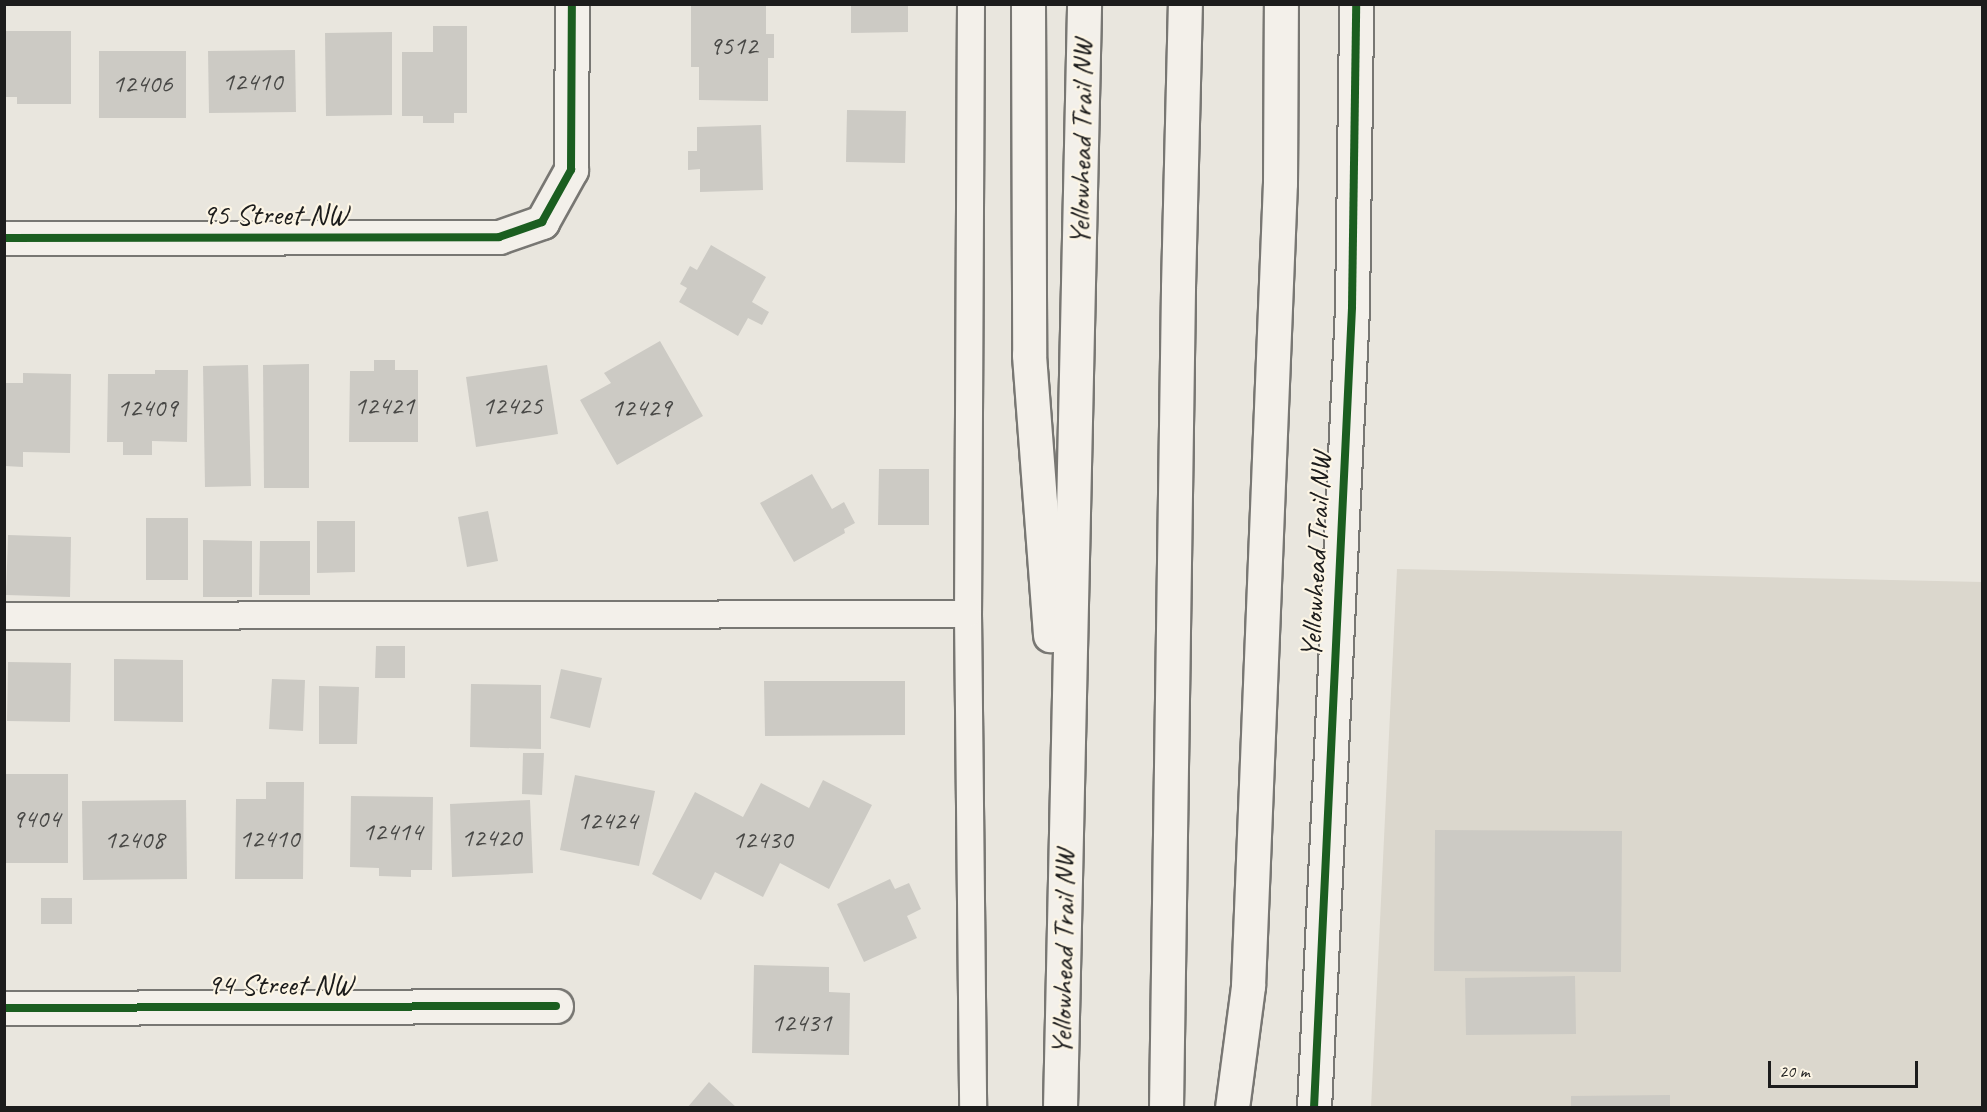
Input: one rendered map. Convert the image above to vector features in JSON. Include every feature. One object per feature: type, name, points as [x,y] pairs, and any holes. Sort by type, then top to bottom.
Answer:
[{"type":"main road","name":"95 Street NW","points":[[4,238],[499,237],[542,222],[572,170],[572,4]]},
{"type":"main road","points":[[1028,4],[1029,355],[1065,823]]},
{"type":"main road","name":"Yellowhead Trail NW","points":[[1060,1107],[1084,4]]},
{"type":"main road","points":[[1167,1107],[1178,287],[1185,4]]},
{"type":"main road","points":[[1232,1107],[1248,975],[1280,183],[1281,4]]},
{"type":"main road","name":"Yellowhead Trail NW","points":[[1314,1107],[1352,307],[1356,4]]},
{"type":"main road","name":"94 Street NW","points":[[4,1008],[556,1006]]},
{"type":"lane","points":[[971,4],[968,614],[973,1107]]},
{"type":"lane","points":[[4,616],[968,614]]},
{"type":"shaded area","points":[[1397,569],[1982,582],[1982,1107],[1371,1108]]},
{"type":"building","points":[[691,4],[766,4],[766,34],[774,34],[774,58],[768,58],[768,101],[699,100],[699,67],[691,67]]},
{"type":"building","points":[[851,4],[908,4],[908,32],[851,33]]},
{"type":"building","points":[[433,26],[467,26],[467,113],[454,113],[454,123],[423,123],[423,116],[402,116],[402,52],[433,52]]},
{"type":"building","points":[[4,31],[71,31],[71,104],[17,104],[17,97],[4,97]]},
{"type":"building","points":[[392,32],[392,115],[326,116],[325,33]]},
{"type":"building","points":[[295,50],[296,112],[209,113],[208,51]]},
{"type":"building","points":[[99,51],[186,51],[186,118],[99,118]]},
{"type":"building","points":[[847,110],[906,111],[905,163],[846,162]]},
{"type":"building","points":[[761,125],[763,190],[700,192],[700,169],[688,170],[688,151],[697,151],[697,127]]},
{"type":"building","points":[[711,245],[766,277],[752,302],[769,312],[762,325],[748,318],[738,336],[679,302],[687,288],[680,284],[690,266],[697,270]]},
{"type":"building","points":[[660,341],[703,416],[617,465],[580,400],[611,383],[604,373]]},
{"type":"building","points":[[374,360],[395,360],[395,370],[418,370],[418,442],[349,442],[350,371],[374,371]]},
{"type":"building","points":[[309,364],[309,488],[264,488],[263,365]]},
{"type":"building","points":[[248,365],[251,486],[205,487],[203,366]]},
{"type":"building","points":[[547,365],[558,434],[476,447],[466,377]]},
{"type":"building","points":[[155,370],[188,370],[187,442],[152,441],[152,455],[123,455],[123,442],[107,442],[108,374],[155,374]]},
{"type":"building","points":[[23,373],[71,374],[70,453],[23,452],[23,467],[5,466],[5,383],[23,383]]},
{"type":"building","points":[[879,469],[929,469],[929,525],[878,525]]},
{"type":"building","points":[[812,474],[832,509],[844,502],[855,523],[844,529],[845,533],[794,562],[760,503]]},
{"type":"building","points":[[488,511],[498,561],[467,567],[458,517]]},
{"type":"building","points":[[146,518],[188,518],[188,580],[146,580]]},
{"type":"building","points":[[317,521],[355,521],[355,572],[317,573]]},
{"type":"building","points":[[8,535],[71,537],[70,597],[6,595]]},
{"type":"building","points":[[203,540],[252,541],[252,597],[203,597]]},
{"type":"building","points":[[260,541],[310,541],[310,595],[259,595]]},
{"type":"building","points":[[376,646],[405,646],[405,678],[375,678]]},
{"type":"building","points":[[114,659],[183,660],[183,722],[114,721]]},
{"type":"building","points":[[8,662],[71,663],[70,722],[7,721]]},
{"type":"building","points":[[561,669],[602,678],[590,728],[550,718]]},
{"type":"building","points":[[272,679],[305,680],[303,731],[269,729]]},
{"type":"building","points":[[764,681],[905,681],[905,735],[765,736]]},
{"type":"building","points":[[471,684],[541,685],[541,749],[470,747]]},
{"type":"building","points":[[319,686],[359,687],[357,744],[319,744]]},
{"type":"building","points":[[523,753],[544,753],[542,795],[522,794]]},
{"type":"building","points":[[4,774],[68,774],[68,863],[4,863]]},
{"type":"building","points":[[575,775],[655,791],[639,866],[560,850]]},
{"type":"building","points":[[823,780],[872,805],[829,889],[780,863],[763,897],[715,872],[701,900],[652,874],[695,792],[743,817],[761,783],[809,808]]},
{"type":"building","points":[[266,782],[304,782],[303,879],[235,879],[236,799],[266,799]]},
{"type":"building","points":[[351,796],[433,797],[432,870],[411,870],[411,877],[379,876],[379,868],[350,867]]},
{"type":"building","points":[[186,800],[187,879],[83,880],[82,801]]},
{"type":"building","points":[[530,800],[533,873],[452,877],[450,804]]},
{"type":"building","points":[[1435,830],[1622,831],[1621,972],[1434,971]]},
{"type":"building","points":[[890,879],[895,889],[909,883],[921,909],[907,916],[917,938],[864,962],[837,904]]},
{"type":"building","points":[[41,898],[72,898],[72,924],[41,924]]},
{"type":"building","points":[[754,965],[829,967],[829,992],[850,993],[849,1055],[752,1053]]},
{"type":"building","points":[[1575,976],[1576,1034],[1466,1035],[1465,978]]},
{"type":"building","points":[[709,1082],[737,1108],[687,1108]]},
{"type":"building","points":[[1670,1095],[1670,1108],[1571,1108],[1571,1096]]},
{"type":"cycle path","points":[[4,238],[499,237],[542,222],[571,170],[572,4]]},
{"type":"cycle path","points":[[1314,1108],[1352,307],[1356,4]]},
{"type":"cycle path","points":[[4,1008],[556,1006]]}]
